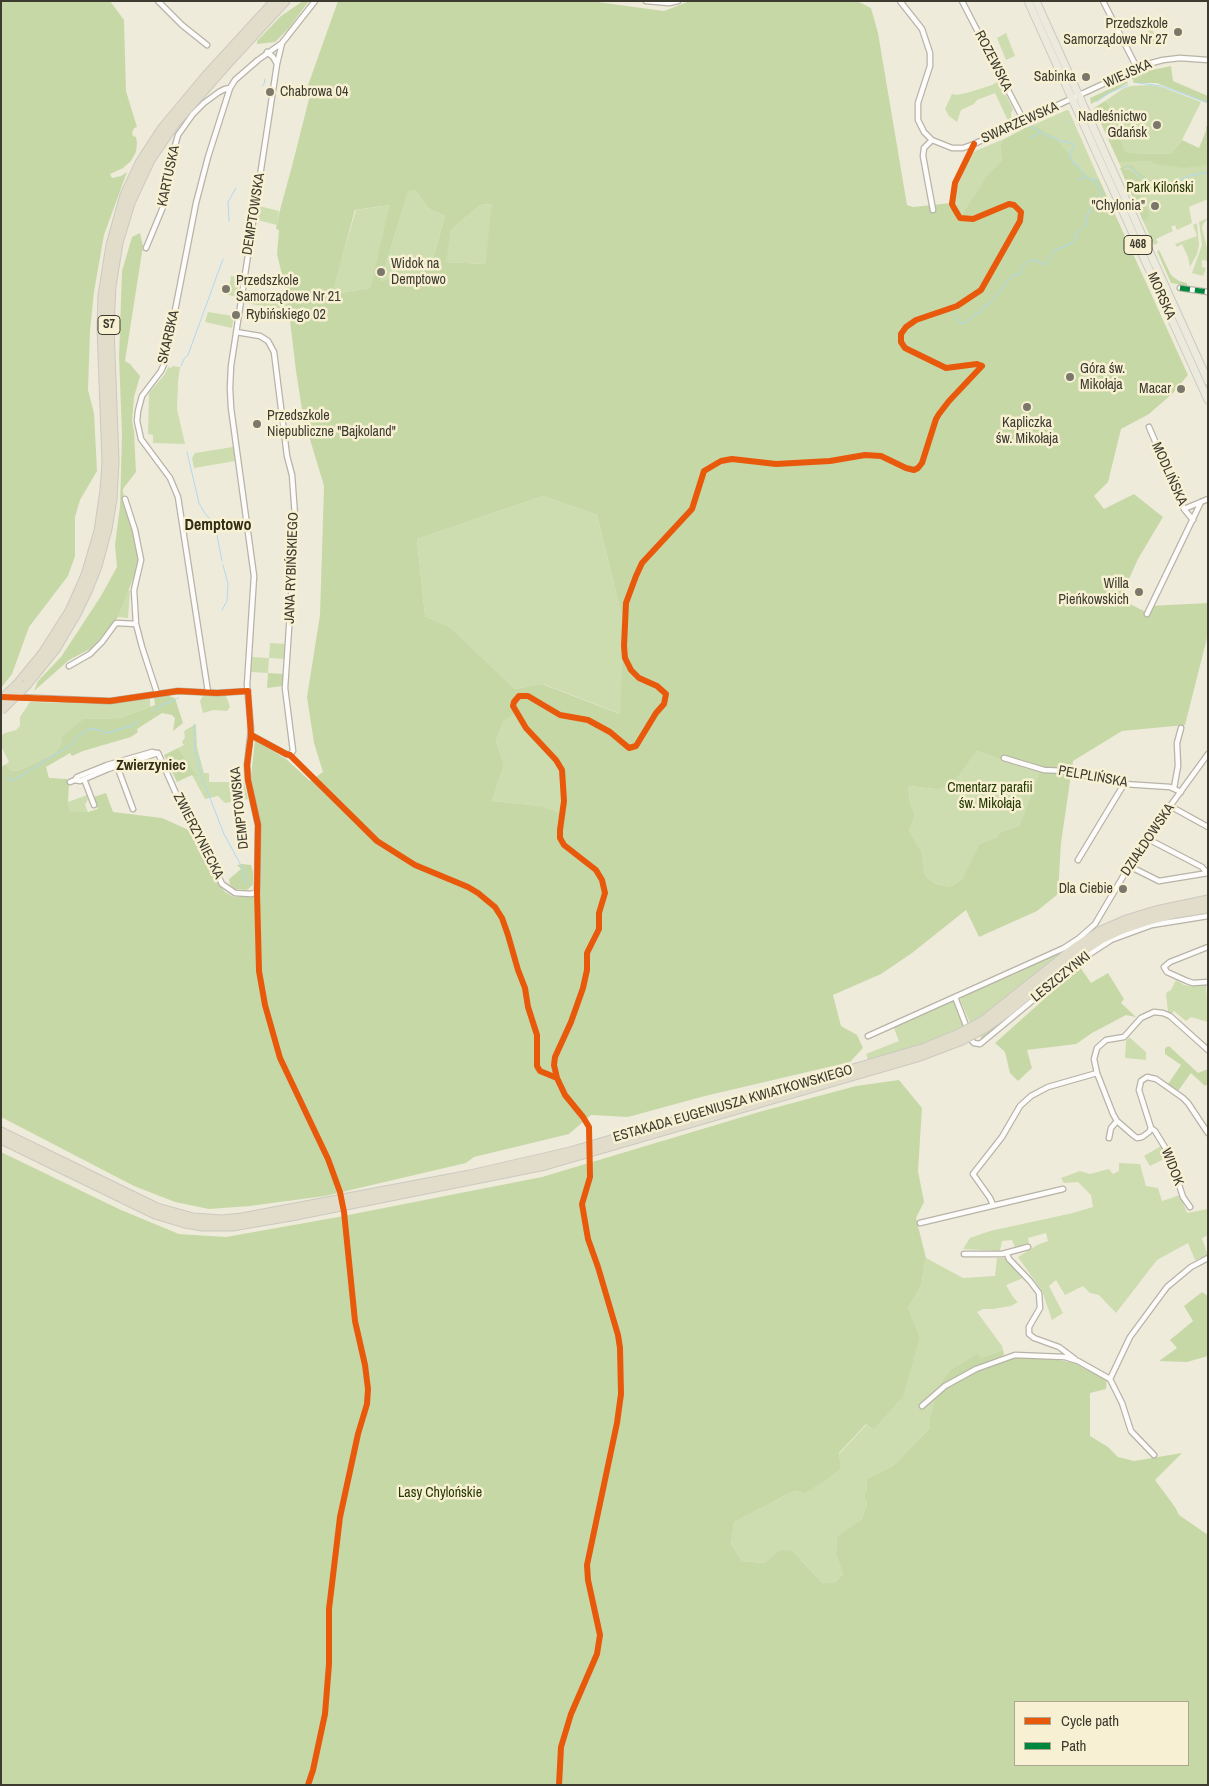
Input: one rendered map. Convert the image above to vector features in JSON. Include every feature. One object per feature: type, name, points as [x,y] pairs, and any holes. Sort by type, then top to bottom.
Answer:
[{"type":"highway","name":"S7","points":[[1,698],[18,684],[44,652],[70,611],[86,575],[99,531],[105,490],[106,462],[102,328],[103,295],[111,245],[125,195],[140,163],[162,129],[207,75],[275,1]]},
{"type":"highway","name":"S7","points":[[1,710],[27,684],[56,648],[76,614],[97,566],[107,529],[112,499],[114,461],[109,326],[111,286],[118,243],[130,203],[150,160],[175,124],[226,64],[285,1]]},
{"type":"highway","name":"ESTAKADA EUGENIUSZA KWIATKOWSKIEGO","points":[[984,1024],[1067,954],[1101,931],[1126,920],[1156,911],[1208,900]]},
{"type":"highway","name":"ESTAKADA EUGENIUSZA KWIATKOWSKIEGO","points":[[1,1139],[138,1207],[170,1220],[203,1226],[242,1222],[470,1178],[642,1134],[925,1048],[984,1024],[1008,1011],[1072,958],[1101,939],[1122,929],[1157,918],[1208,908]]},
{"type":"highway","name":"ESTAKADA EUGENIUSZA KWIATKOWSKIEGO","points":[[1,1132],[143,1202],[168,1212],[207,1220],[242,1222]]},
{"type":"main road","name":"MORSKA","points":[[1028,1],[1076,97],[1208,381]]},
{"type":"main road","name":"MORSKA","points":[[1036,1],[1208,400]]},
{"type":"street","points":[[158,1],[182,25],[207,45]]},
{"type":"street","name":"KARTUSKA","points":[[146,248],[163,207],[171,160],[178,135],[193,114],[204,103],[221,91],[230,88],[235,80],[267,52],[282,42],[315,1]]},
{"type":"street","points":[[646,1],[666,3],[678,1]]},
{"type":"street","points":[[900,1],[922,29],[929,45],[930,66],[918,103],[917,116],[922,128],[932,140],[924,148],[923,156],[933,210]]},
{"type":"street","name":"ROZEWSKA","points":[[962,1],[1024,121]]},
{"type":"street","points":[[1103,1],[1137,68]]},
{"type":"street","name":"DEMPTOWSKA","points":[[257,892],[258,825],[248,780],[247,765],[251,734],[248,691],[254,576],[231,408],[230,377],[277,64],[282,42]]},
{"type":"street","points":[[267,52],[274,58],[277,64]]},
{"type":"street","name":"WIEJSKA","points":[[1076,97],[1137,68],[1163,60],[1180,58],[1208,60]]},
{"type":"street","name":"SKARBKA","points":[[208,692],[178,497],[170,478],[141,439],[137,416],[142,396],[161,371],[165,362],[196,203],[208,156],[230,88]]},
{"type":"street","name":"SWARZEWSKA","points":[[932,140],[946,147],[963,148],[1076,97]]},
{"type":"street","points":[[1180,288],[1208,292]]},
{"type":"street","name":"JANA RYBIŃSKIEGO","points":[[236,332],[260,336],[268,341],[274,352],[287,456],[292,475],[295,516],[285,688],[293,751],[290,754],[286,754],[251,734]]},
{"type":"street","name":"MODLIŃSKA","points":[[1148,427],[1184,509],[1193,520]]},
{"type":"street","points":[[125,499],[140,551],[141,563],[134,590],[136,624],[157,693]]},
{"type":"street","points":[[1184,509],[1208,499]]},
{"type":"street","points":[[1147,614],[1201,502]]},
{"type":"street","points":[[70,666],[90,654],[116,623],[136,624]]},
{"type":"street","points":[[1,698],[110,701],[157,693],[183,691],[248,691]]},
{"type":"street","points":[[1174,788],[1178,766],[1177,744],[1181,728]]},
{"type":"street","points":[[152,752],[158,753],[84,779],[72,781],[77,777],[107,765],[152,752]]},
{"type":"street","name":"ZWIERZYNIECKA","points":[[158,753],[182,807],[198,834],[222,884],[235,893],[251,894],[257,892]]},
{"type":"street","name":"DZIAŁDOWSKA","points":[[1092,927],[1146,838],[1208,754]]},
{"type":"street","name":"PELPLIŃSKA","points":[[1004,758],[1044,770],[1065,771],[1124,784],[1174,788],[1181,792]]},
{"type":"street","points":[[117,766],[133,809]]},
{"type":"street","points":[[84,779],[94,805]]},
{"type":"street","points":[[1078,860],[1124,784]]},
{"type":"street","points":[[1170,806],[1208,827]]},
{"type":"street","points":[[1146,838],[1202,867],[1207,873]]},
{"type":"street","points":[[1129,866],[1159,881],[1207,873]]},
{"type":"street","name":"LESZCZYNKI","points":[[955,997],[972,1041],[980,1044],[1098,948],[1124,934],[1152,925],[1208,916]]},
{"type":"street","name":"LESZCZYNKI","points":[[868,1036],[1064,948],[1092,927]]},
{"type":"street","points":[[1208,947],[1170,962],[1164,967],[1167,972],[1187,981],[1194,983],[1208,982]]},
{"type":"street","points":[[1151,1128],[1145,1136],[1137,1138],[1117,1121],[1096,1073],[1095,1052],[1106,1040],[1124,1037],[1144,1015],[1158,1012],[1170,1016],[1208,1050]]},
{"type":"street","points":[[993,1205],[973,1174],[1002,1137],[1020,1106],[1031,1096],[1048,1087],[1096,1073]]},
{"type":"street","name":"WIDOK","points":[[1190,1207],[1183,1196],[1169,1154],[1155,1131],[1151,1128],[1139,1090],[1144,1078],[1156,1079],[1186,1101],[1208,1133]]},
{"type":"street","points":[[1109,1138],[1112,1128],[1117,1121]]},
{"type":"street","points":[[920,1222],[1064,1190]]},
{"type":"street","points":[[964,1254],[1007,1254],[1028,1247]]},
{"type":"street","points":[[1007,1254],[1009,1259],[1039,1293],[1040,1308],[1029,1327],[1029,1334],[1034,1338],[1059,1347],[1078,1361],[1110,1379],[1122,1403],[1131,1431],[1154,1455]]},
{"type":"street","points":[[1110,1379],[1130,1337],[1167,1287],[1191,1267],[1208,1258]]},
{"type":"street","points":[[922,1406],[945,1386],[976,1369],[1004,1358],[1015,1355],[1045,1355],[1065,1357],[1078,1361]]},
{"type":"green space","points":[[1,1],[110,1],[124,20],[126,91],[137,127],[134,128],[132,133],[136,137],[137,143],[136,152],[131,161],[123,168],[110,174],[112,178],[127,172],[104,235],[94,292],[90,331],[88,390],[94,413],[97,471],[80,500],[75,517],[75,556],[68,576],[29,627],[12,674],[1,688]]},
{"type":"green space","points":[[303,1],[309,1],[289,28],[275,42],[257,44],[257,41],[281,16]]},
{"type":"green space","points":[[338,1],[590,1],[664,11],[690,1],[857,1],[871,8],[878,33],[907,205],[913,207],[951,203],[960,218],[988,175],[1002,161],[1000,145],[1004,139],[1033,125],[1054,137],[1081,171],[1092,179],[1099,179],[1188,375],[1173,393],[1149,414],[1121,429],[1108,482],[1094,496],[1104,509],[1134,494],[1163,517],[1138,559],[1120,599],[1146,612],[1149,606],[1208,603],[1208,634],[1185,725],[1122,731],[1073,761],[1061,843],[1058,894],[1037,911],[979,937],[966,910],[912,953],[881,974],[833,995],[841,1026],[857,1035],[863,1048],[850,1062],[705,1096],[628,1117],[591,1115],[569,1134],[474,1157],[466,1163],[325,1196],[250,1206],[209,1209],[175,1202],[134,1186],[1,1117],[1,767],[6,764],[10,770],[18,771],[53,754],[59,748],[62,737],[83,719],[121,718],[155,705],[154,698],[166,695],[175,698],[183,723],[173,731],[175,718],[172,715],[162,713],[137,729],[138,732],[131,737],[72,756],[70,753],[46,767],[49,778],[67,779],[69,784],[68,802],[71,812],[88,812],[98,809],[94,797],[106,793],[113,812],[162,818],[191,831],[220,886],[225,892],[234,897],[260,895],[261,839],[251,777],[255,740],[286,759],[310,781],[323,772],[314,743],[307,697],[320,615],[324,486],[303,416],[287,296],[277,254],[279,230],[276,229],[309,99],[307,88]],"holes":[[[415,190],[429,209],[445,216],[430,269],[381,281],[408,191]],[[492,204],[485,264],[446,262],[451,230],[480,205]],[[390,205],[370,288],[332,294],[355,210]],[[543,496],[597,515],[624,625],[620,714],[542,684],[515,689],[450,627],[425,616],[417,539]],[[517,711],[561,765],[563,793],[561,814],[541,806],[492,801],[504,765],[496,741],[503,722]],[[977,751],[1039,773],[1019,826],[1000,832],[997,837],[979,844],[962,879],[950,887],[936,884],[925,876],[922,853],[909,830],[914,819],[914,813],[908,788],[910,786],[935,789],[945,787],[959,776]]]},
{"type":"green space","points":[[1152,29],[1158,43],[1148,47],[1142,34]]},
{"type":"green space","points":[[1006,33],[1015,56],[1006,60],[997,38]]},
{"type":"green space","points":[[1171,66],[1173,81],[1208,96],[1208,103],[1157,83],[1134,83],[1132,78],[1147,71]]},
{"type":"green space","points":[[999,81],[1013,109],[1011,122],[1009,123],[995,93],[977,100],[974,104],[961,110],[957,122],[949,116],[945,109],[952,94],[957,95],[970,92]]},
{"type":"green space","points":[[1127,81],[1128,83],[1091,104],[1090,98]]},
{"type":"green space","points":[[1151,85],[1162,87],[1201,102],[1182,140],[1171,154],[1129,153],[1125,150],[1109,114],[1111,107],[1105,101],[1124,88]]},
{"type":"green space","points":[[1105,101],[1111,107],[1109,114],[1125,150],[1129,153],[1171,154],[1182,140],[1199,148],[1206,131],[1206,126],[1208,126],[1208,165],[1183,168],[1155,164],[1150,161],[1119,163],[1094,108]]},
{"type":"green space","points":[[1067,110],[1099,179],[965,211],[961,217],[954,203],[957,187],[971,155],[975,151],[1004,139],[1000,145],[1002,160],[1036,127],[1033,125]]},
{"type":"green space","points":[[1091,135],[1100,150],[1208,387],[1208,393]]},
{"type":"green space","name":"Park Kiloński","points":[[1158,160],[1208,163],[1208,199],[1189,207],[1192,223],[1177,230],[1175,225],[1171,227],[1173,231],[1156,239],[1158,243],[1154,245],[1143,221],[1145,219],[1119,163]]},
{"type":"green space","points":[[1128,165],[1134,166],[1136,170],[1149,180],[1162,184],[1162,186],[1155,186],[1143,179],[1130,167],[1124,168],[1124,170],[1130,170],[1149,186],[1140,192],[1149,214],[1148,218],[1143,221],[1120,168]]},
{"type":"green space","points":[[408,190],[415,190],[429,209],[445,216],[430,269],[381,282]]},
{"type":"green space","points":[[493,204],[485,264],[445,262],[451,230],[480,205]]},
{"type":"green space","points":[[391,205],[370,288],[331,294],[356,210]]},
{"type":"green space","points":[[259,206],[279,211],[277,225],[257,220]]},
{"type":"green space","points":[[1208,218],[1202,228],[1208,252],[1208,261],[1202,260],[1202,267],[1206,268],[1203,276],[1192,273],[1202,245],[1199,222]]},
{"type":"green space","points":[[1197,223],[1199,245],[1197,254],[1190,267],[1182,244],[1177,247],[1175,244],[1197,236],[1193,225]]},
{"type":"green space","points":[[140,233],[143,246],[125,361],[140,376],[134,397],[132,421],[136,472],[123,489],[123,492],[140,561],[118,617],[92,648],[69,660],[34,691],[38,681],[61,657],[101,596],[117,567],[115,545],[120,506],[122,435],[119,357],[122,271],[132,237]]},
{"type":"green space","points":[[1159,250],[1171,275],[1179,281],[1187,283],[1187,286],[1171,283],[1157,251]]},
{"type":"green space","points":[[231,276],[239,277],[237,297],[225,294],[227,288],[229,288]]},
{"type":"green space","points":[[246,290],[287,296],[289,310],[244,303]]},
{"type":"green space","points":[[208,312],[234,316],[232,328],[205,322]]},
{"type":"green space","points":[[172,366],[180,367],[177,409],[185,444],[153,443],[153,435],[148,434],[149,393],[165,374],[168,367],[172,368]]},
{"type":"green space","points":[[233,447],[235,461],[194,468],[192,458],[195,453]]},
{"type":"green space","points":[[543,496],[597,515],[624,625],[621,714],[543,684],[515,689],[450,627],[425,616],[417,539]]},
{"type":"green space","points":[[128,590],[130,591],[128,618],[118,617]]},
{"type":"green space","points":[[270,643],[286,644],[285,659],[269,658]]},
{"type":"green space","points":[[252,657],[269,658],[268,673],[251,672]]},
{"type":"green space","points":[[268,673],[284,674],[283,686],[267,688]]},
{"type":"green space","points":[[203,696],[226,696],[230,707],[227,711],[214,710],[203,713],[200,701]]},
{"type":"green space","points":[[150,698],[150,707],[121,718],[83,719],[61,740],[59,748],[53,754],[18,771],[10,770],[6,764],[9,762],[1,746],[1,736],[16,730],[20,726],[20,717],[30,702],[109,704]]},
{"type":"green space","points":[[517,710],[561,765],[563,793],[561,815],[541,806],[492,801],[504,765],[496,741],[503,722]]},
{"type":"green space","points":[[196,724],[197,747],[204,773],[209,773],[209,782],[244,782],[248,799],[225,803],[218,796],[205,799],[192,775],[196,775],[178,748],[184,745],[182,742],[185,737],[184,731]]},
{"type":"green space","points":[[178,748],[197,776],[192,775],[177,782],[164,755]]},
{"type":"green space","name":"Cmentarz parafii św. Mikołaja","points":[[977,751],[1039,773],[1019,826],[1000,832],[997,837],[979,844],[962,879],[950,887],[936,884],[925,876],[922,853],[909,830],[914,819],[914,813],[908,788],[910,786],[935,789],[959,776]]},
{"type":"green space","points":[[87,795],[88,799],[85,805],[88,812],[71,812],[68,802]]},
{"type":"green space","points":[[237,865],[251,865],[253,872],[253,885],[247,890],[235,889],[230,885],[229,879],[241,869]]},
{"type":"green space","points":[[1092,949],[1076,962],[982,1040],[979,1034]]},
{"type":"green space","points":[[1063,951],[971,1025],[960,1000],[961,997]]},
{"type":"green space","points":[[1080,967],[1091,983],[1108,973],[1124,999],[1121,1003],[1136,1017],[1126,1015],[1076,1044],[1027,1050],[1032,1068],[1018,1081],[1010,1073],[1005,1052],[995,1043]]},
{"type":"green space","points":[[1176,980],[1184,985],[1206,985],[1208,1022],[1191,1017],[1186,1021],[1174,1011],[1172,1013],[1168,1012],[1166,993],[1171,990]]},
{"type":"green space","points":[[952,1000],[965,1027],[925,1044],[868,1060],[866,1054],[899,1041],[893,1026],[906,1022]]},
{"type":"green space","points":[[1129,1037],[1146,1052],[1146,1060],[1125,1058],[1126,1041]]},
{"type":"green space","points":[[1169,1046],[1198,1073],[1208,1069],[1208,1083],[1205,1086],[1191,1073],[1178,1091],[1168,1084],[1181,1065],[1165,1054],[1165,1048]]},
{"type":"green space","name":"Lasy Chylońskie","points":[[899,1080],[922,1108],[918,1171],[924,1202],[916,1218],[926,1258],[921,1286],[908,1308],[920,1337],[903,1396],[874,1429],[866,1424],[839,1453],[841,1468],[827,1479],[805,1493],[799,1491],[792,1492],[734,1522],[731,1544],[742,1561],[764,1563],[778,1551],[792,1551],[823,1583],[834,1583],[843,1574],[836,1555],[837,1537],[862,1519],[867,1504],[864,1495],[867,1489],[866,1479],[893,1466],[930,1428],[930,1418],[937,1389],[951,1370],[977,1354],[981,1358],[1003,1350],[1004,1355],[996,1359],[997,1362],[1017,1356],[1037,1356],[1075,1363],[1107,1378],[1106,1389],[1090,1393],[1090,1436],[1108,1447],[1118,1457],[1134,1461],[1182,1453],[1155,1480],[1179,1515],[1208,1535],[1208,1785],[1,1785],[1,1152],[121,1210],[179,1234],[226,1237],[542,1177],[759,1112],[856,1086]]},
{"type":"green space","points":[[1161,1146],[1168,1157],[1150,1166],[1144,1156]]},
{"type":"green space","points":[[1119,1163],[1140,1164],[1146,1186],[1158,1188],[1162,1201],[1180,1195],[1187,1213],[1208,1209],[1208,1235],[1202,1238],[1208,1256],[1195,1260],[1188,1243],[1157,1260],[1116,1313],[1099,1295],[1090,1293],[1083,1286],[1065,1295],[1056,1280],[1049,1286],[1063,1313],[1052,1320],[1042,1291],[1018,1257],[1037,1245],[1048,1241],[1046,1233],[1028,1238],[1029,1244],[1015,1247],[1012,1240],[1002,1241],[1000,1251],[963,1249],[970,1238],[990,1231],[1093,1207],[1091,1195],[1078,1182],[1064,1183],[1061,1178],[1080,1171],[1090,1174],[1109,1169],[1113,1174],[1119,1171]]},
{"type":"green space","points":[[926,1258],[963,1278],[995,1276],[997,1258],[1006,1258],[1023,1278],[1006,1285],[1018,1302],[1011,1306],[983,1309],[977,1312],[1003,1350],[981,1358],[937,1389],[930,1418],[930,1428],[893,1466],[866,1479],[867,1489],[864,1495],[867,1504],[862,1519],[837,1538],[836,1555],[843,1574],[834,1583],[823,1583],[801,1560],[778,1551],[764,1563],[742,1561],[731,1544],[734,1522],[792,1492],[799,1491],[841,1468],[839,1454],[867,1424],[873,1428],[920,1337],[908,1308],[921,1286]]},
{"type":"green space","points":[[1202,1292],[1208,1296],[1208,1356],[1187,1362],[1159,1361],[1177,1348],[1170,1340],[1193,1321],[1184,1306]]},
{"type":"waterway","points":[[262,86],[265,79]]},
{"type":"waterway","points":[[1138,83],[1162,86],[1208,103]]},
{"type":"waterway","points":[[1096,102],[1109,93],[1128,85]]},
{"type":"waterway","points":[[1030,126],[1061,142],[1073,144],[1070,153],[1073,163],[1091,180],[1096,179]]},
{"type":"waterway","points":[[1030,138],[1040,133]]},
{"type":"waterway","points":[[1128,167],[1151,187],[1159,189],[1189,176],[1208,172]]},
{"type":"waterway","points":[[1077,180],[1086,177]]},
{"type":"waterway","points":[[953,314],[960,323],[965,323],[989,304],[1012,276],[1021,273],[1022,267],[1025,264],[1035,260],[1045,265],[1055,250],[1072,243],[1076,239],[1076,233],[1087,224],[1086,218],[1091,208],[1098,201],[1101,193],[1095,180]]},
{"type":"waterway","points":[[229,221],[228,202],[236,188]]},
{"type":"waterway","points":[[181,366],[188,355],[223,259]]},
{"type":"waterway","points":[[187,452],[199,503],[215,525],[222,561]]},
{"type":"waterway","points":[[222,610],[227,601],[228,584],[223,565]]},
{"type":"waterway","points":[[153,711],[179,698]]},
{"type":"waterway","points":[[6,777],[12,781],[14,780],[71,745],[78,736],[89,729],[107,733],[134,725],[138,720]]},
{"type":"waterway","points":[[194,724],[195,750],[201,775],[224,834],[243,869],[245,884]]},
{"type":"marked path","points":[[1180,288],[1208,292]]},
{"type":"cycle path","points":[[974,144],[955,183],[952,204],[954,208],[960,218],[973,219],[1009,204],[1014,205],[1021,212],[1020,221],[981,290],[957,306],[916,320],[906,327],[901,334],[901,342],[905,348],[946,368],[977,364],[982,366]]},
{"type":"cycle path","points":[[559,1785],[561,1747],[571,1714],[597,1654],[600,1635],[588,1580],[587,1565],[617,1423],[621,1394],[618,1335],[588,1239],[582,1204],[590,1177],[589,1127],[565,1095],[557,1078],[554,1065],[555,1057],[571,1022],[583,988],[587,970],[587,953],[599,929],[599,913],[605,893],[602,880],[596,870],[564,845],[560,838],[564,801],[562,770],[556,760],[526,728],[513,706],[514,702],[519,696],[528,696],[560,715],[588,720],[610,732],[629,748],[636,746],[656,713],[664,704],[666,694],[657,686],[639,678],[631,670],[625,658],[626,603],[642,563],[692,509],[704,471],[721,461],[732,459],[776,464],[830,461],[865,455],[881,456],[914,470],[922,463],[939,414],[982,366]]},
{"type":"cycle path","points":[[1,697],[110,701],[178,691],[217,693],[248,691],[251,735],[247,765],[248,780],[258,825],[259,971],[265,1005],[280,1058],[328,1159],[340,1192],[344,1212],[355,1321],[365,1365],[368,1389],[367,1404],[358,1434],[340,1517],[329,1609],[329,1664],[325,1714],[308,1785]]},
{"type":"cycle path","points":[[251,735],[290,755],[377,841],[415,865],[468,887],[495,907],[502,918],[525,988],[528,1007],[537,1035],[537,1066],[540,1071],[557,1078]]},
{"type":"place","name":"Przedszkole Samorządowe Nr 27","points":[[1178,32]]},
{"type":"place","name":"Sabinka","points":[[1086,77]]},
{"type":"place","name":"Chabrowa 04","points":[[270,92]]},
{"type":"place","name":"Nadleśnictwo Gdańsk","points":[[1157,125]]},
{"type":"place","name":"\"Chylonia\"","points":[[1155,206]]},
{"type":"place","name":"Widok na Demptowo","points":[[381,272]]},
{"type":"place","name":"Przedszkole Samorządowe Nr 21","points":[[226,289]]},
{"type":"place","name":"Rybińskiego 02","points":[[236,315]]},
{"type":"place","name":"Góra św. Mikołaja","points":[[1070,377]]},
{"type":"place","name":"Macar","points":[[1181,389]]},
{"type":"place","name":"Kapliczka św. Mikołaja","points":[[1027,407]]},
{"type":"place","name":"Przedszkole Niepubliczne \"Bajkoland\"","points":[[257,424]]},
{"type":"place","name":"Willa Pieńkowskich","points":[[1139,592]]},
{"type":"place","name":"Dla Ciebie","points":[[1123,889]]},
{"type":"district","name":"Demptowo","points":[[218,526]]},
{"type":"district","name":"Zwierzyniec","points":[[151,766]]}]
